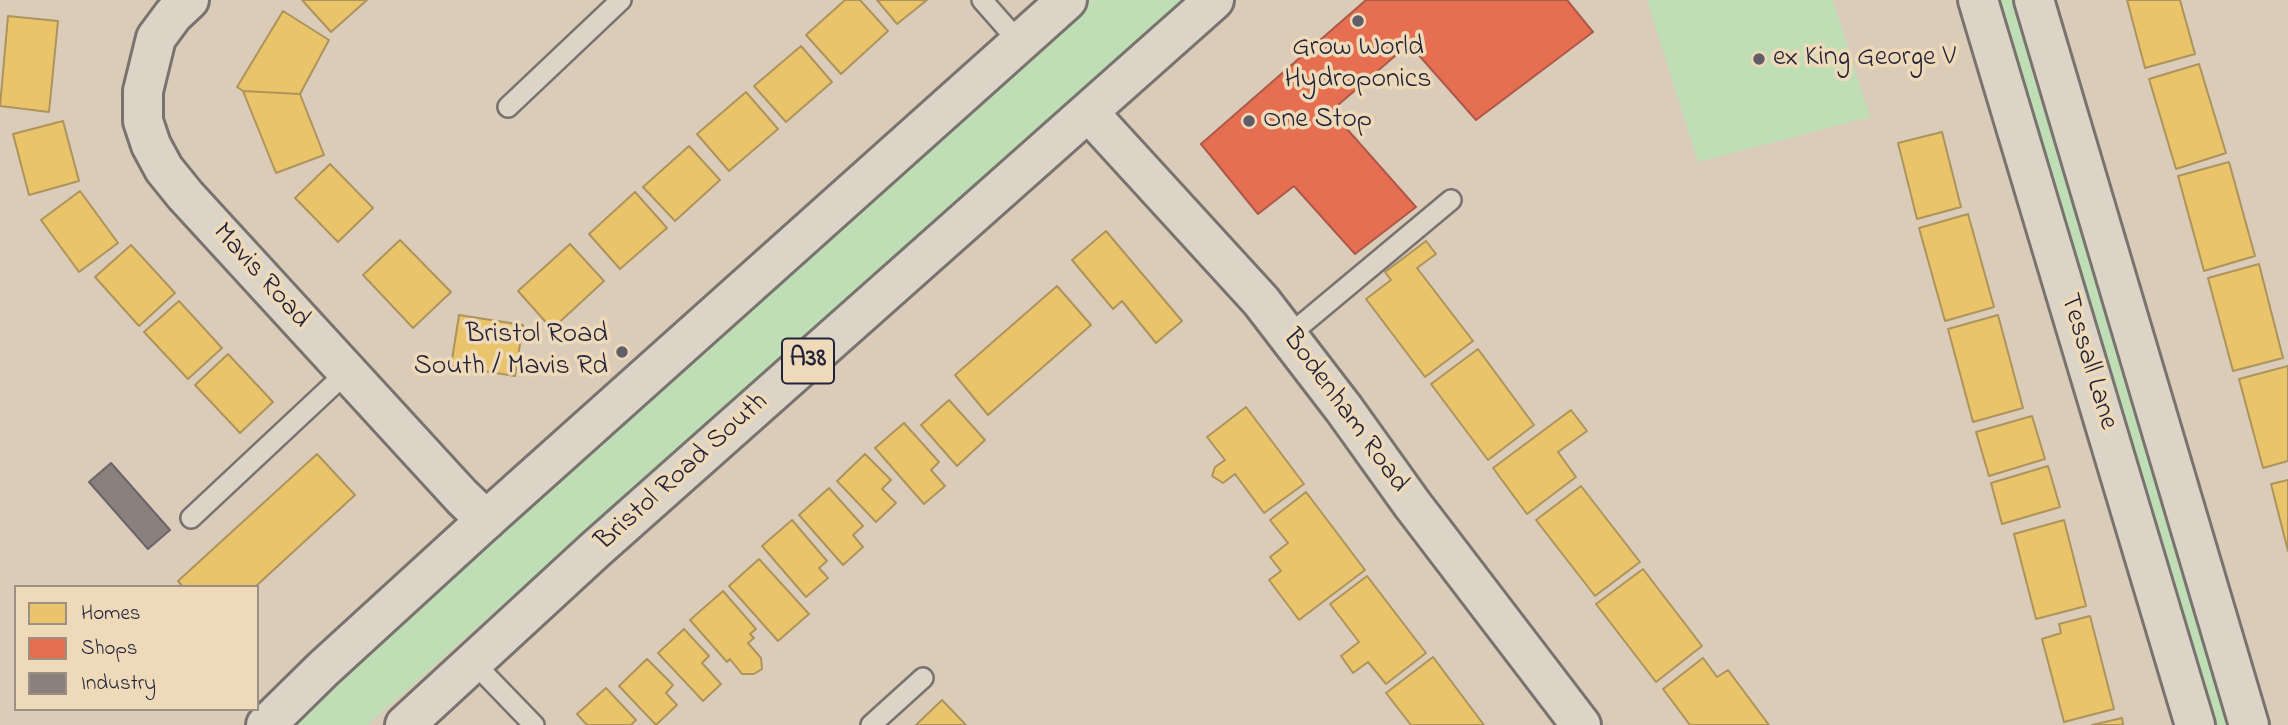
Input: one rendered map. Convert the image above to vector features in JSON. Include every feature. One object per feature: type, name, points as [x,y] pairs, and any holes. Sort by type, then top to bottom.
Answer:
[{"type":"main road","name":"Mavis Road","points":[[189,0],[173,15],[156,38],[143,91],[143,121],[151,145],[164,170],[486,520]]},
{"type":"main road","points":[[266,725],[323,669],[486,520],[1067,0]]},
{"type":"main road","name":"Bristol Road South","points":[[405,725],[606,540],[1214,0]]},
{"type":"main road","name":"Tessall Lane","points":[[1978,0],[2195,725]]},
{"type":"main road","name":"Tessall Lane","points":[[2034,0],[2249,725]]},
{"type":"main road","name":"Bodenham Road","points":[[1089,113],[1261,301],[1581,725]]},
{"type":"lane","points":[[508,107],[621,0]]},
{"type":"lane","points":[[982,0],[1019,42]]},
{"type":"lane","points":[[1288,336],[1451,200]]},
{"type":"lane","points":[[191,517],[347,372]]},
{"type":"lane","points":[[472,662],[534,725]]},
{"type":"lane","points":[[872,725],[923,678]]},
{"type":"green space","points":[[1091,0],[1184,0],[367,725],[285,725],[838,224]]},
{"type":"green space","name":"ex King George V","points":[[1647,0],[1833,0],[1870,117],[1698,162]]},
{"type":"green space","points":[[1994,0],[2016,0],[2234,725],[2202,725]]},
{"type":"building: Homes","points":[[302,0],[367,0],[331,32]]},
{"type":"building: Homes","points":[[845,0],[860,0],[888,31],[841,74],[806,35]]},
{"type":"building: Homes","points":[[877,0],[927,0],[897,24]]},
{"type":"building: Homes","points":[[2127,0],[2180,0],[2195,54],[2145,68]]},
{"type":"building: Homes","points":[[283,11],[329,40],[300,94],[243,91],[237,87]]},
{"type":"building: Homes","points":[[8,16],[58,21],[49,112],[0,106]]},
{"type":"building: Homes","points":[[801,46],[832,82],[786,122],[754,86]]},
{"type":"building: Homes","points":[[2199,64],[2226,153],[2176,169],[2149,79]]},
{"type":"building: Homes","points":[[243,91],[300,94],[324,155],[276,173]]},
{"type":"building: Homes","points":[[746,92],[778,129],[729,171],[697,134]]},
{"type":"building: Homes","points":[[63,121],[79,181],[29,195],[13,134]]},
{"type":"building: Homes","points":[[1942,132],[1961,207],[1917,219],[1898,143]]},
{"type":"building: Homes","points":[[689,146],[720,180],[675,221],[643,187]]},
{"type":"building: Homes","points":[[2229,162],[2255,256],[2204,271],[2178,176]]},
{"type":"building: Homes","points":[[330,164],[373,208],[338,242],[295,198]]},
{"type":"building: Homes","points":[[80,191],[118,243],[79,272],[41,220]]},
{"type":"building: Homes","points":[[635,192],[667,228],[620,269],[589,234]]},
{"type":"building: Homes","points":[[1968,214],[1994,307],[1945,321],[1919,228]]},
{"type":"building: Homes","points":[[1106,231],[1182,321],[1156,343],[1122,301],[1113,309],[1072,260]]},
{"type":"building: Homes","points":[[400,240],[451,292],[413,328],[363,275]]},
{"type":"building: Homes","points":[[1426,241],[1436,254],[1417,268],[1473,341],[1425,377],[1366,299],[1391,280],[1385,272]]},
{"type":"building: Homes","points":[[570,244],[604,281],[552,329],[518,291]]},
{"type":"building: Homes","points":[[131,245],[175,293],[139,326],[95,277]]},
{"type":"building: Homes","points":[[2259,264],[2283,358],[2233,371],[2208,278]]},
{"type":"building: Homes","points":[[1057,286],[1091,325],[988,415],[955,375]]},
{"type":"building: Homes","points":[[179,301],[222,348],[188,379],[144,332]]},
{"type":"building: Homes","points":[[459,315],[523,325],[515,376],[451,366]]},
{"type":"building: Homes","points":[[1998,315],[2023,408],[1973,422],[1948,329]]},
{"type":"building: Homes","points":[[1478,349],[1534,425],[1488,460],[1431,384]]},
{"type":"building: Homes","points":[[228,354],[273,402],[240,433],[195,385]]},
{"type":"building: Homes","points":[[2288,366],[2288,461],[2263,468],[2239,379]]},
{"type":"building: Homes","points":[[949,400],[985,440],[957,466],[921,425]]},
{"type":"building: Homes","points":[[1246,407],[1304,484],[1264,513],[1235,474],[1223,483],[1212,476],[1215,467],[1225,460],[1207,437]]},
{"type":"building: Homes","points":[[1571,410],[1587,431],[1558,452],[1576,477],[1527,514],[1493,468]]},
{"type":"building: Homes","points":[[2032,416],[2045,459],[1989,476],[1976,432]]},
{"type":"building: Homes","points":[[904,423],[939,462],[931,470],[945,486],[924,504],[875,448]]},
{"type":"building: Homes","points":[[317,454],[355,495],[257,585],[181,585],[178,581]]},
{"type":"building: Homes","points":[[865,454],[891,480],[882,489],[896,503],[876,522],[837,481]]},
{"type":"building: Homes","points":[[2048,466],[2060,507],[2002,524],[1991,483]]},
{"type":"building: Homes","points":[[2288,480],[2288,551],[2271,484]]},
{"type":"building: Homes","points":[[1581,486],[1640,562],[1595,596],[1536,520]]},
{"type":"building: Homes","points":[[829,488],[863,526],[853,535],[863,547],[843,565],[799,515]]},
{"type":"building: Homes","points":[[1306,492],[1365,570],[1299,620],[1269,580],[1281,571],[1270,557],[1288,543],[1270,520]]},
{"type":"building: Homes","points":[[792,520],[827,561],[819,568],[828,578],[806,597],[762,546]]},
{"type":"building: Homes","points":[[2064,520],[2086,606],[2036,619],[2014,534]]},
{"type":"building: Homes","points":[[759,559],[809,614],[778,641],[729,586]]},
{"type":"building: Homes","points":[[1643,569],[1702,646],[1656,682],[1596,604]]},
{"type":"building: Homes","points":[[1367,576],[1426,653],[1386,684],[1368,662],[1353,673],[1341,656],[1359,642],[1330,604]]},
{"type":"building: Homes","points":[[723,591],[756,629],[750,634],[754,638],[748,643],[761,658],[762,669],[754,674],[742,674],[730,659],[727,662],[690,620]]},
{"type":"building: Homes","points":[[2090,616],[2114,709],[2064,722],[2042,639],[2061,633],[2059,624]]},
{"type":"building: Homes","points":[[684,629],[709,656],[702,663],[721,684],[703,701],[658,653]]},
{"type":"building: Homes","points":[[1433,657],[1484,725],[1411,725],[1386,693]]},
{"type":"building: Homes","points":[[1703,658],[1717,677],[1728,670],[1769,725],[1690,725],[1663,689]]},
{"type":"building: Homes","points":[[647,659],[673,685],[666,693],[677,705],[656,725],[619,686]]},
{"type":"building: Homes","points":[[606,688],[636,720],[631,725],[587,725],[577,714]]},
{"type":"building: Homes","points":[[942,700],[966,725],[916,725]]},
{"type":"building: Homes","points":[[2122,718],[2123,725],[2092,725]]},
{"type":"building: Shops","points":[[1366,0],[1567,0],[1593,32],[1476,120],[1409,44],[1331,111],[1416,207],[1355,254],[1294,186],[1258,214],[1201,144]]},
{"type":"building: Industry","points":[[111,463],[170,530],[148,549],[89,482]]},
{"type":"place","name":"Grow World Hydroponics","points":[[1358,21]]},
{"type":"place","name":"ex King George V","points":[[1759,59]]},
{"type":"place","name":"One Stop","points":[[1249,121]]},
{"type":"place","name":"Bristol Road South / Mavis Rd","points":[[622,352]]}]
